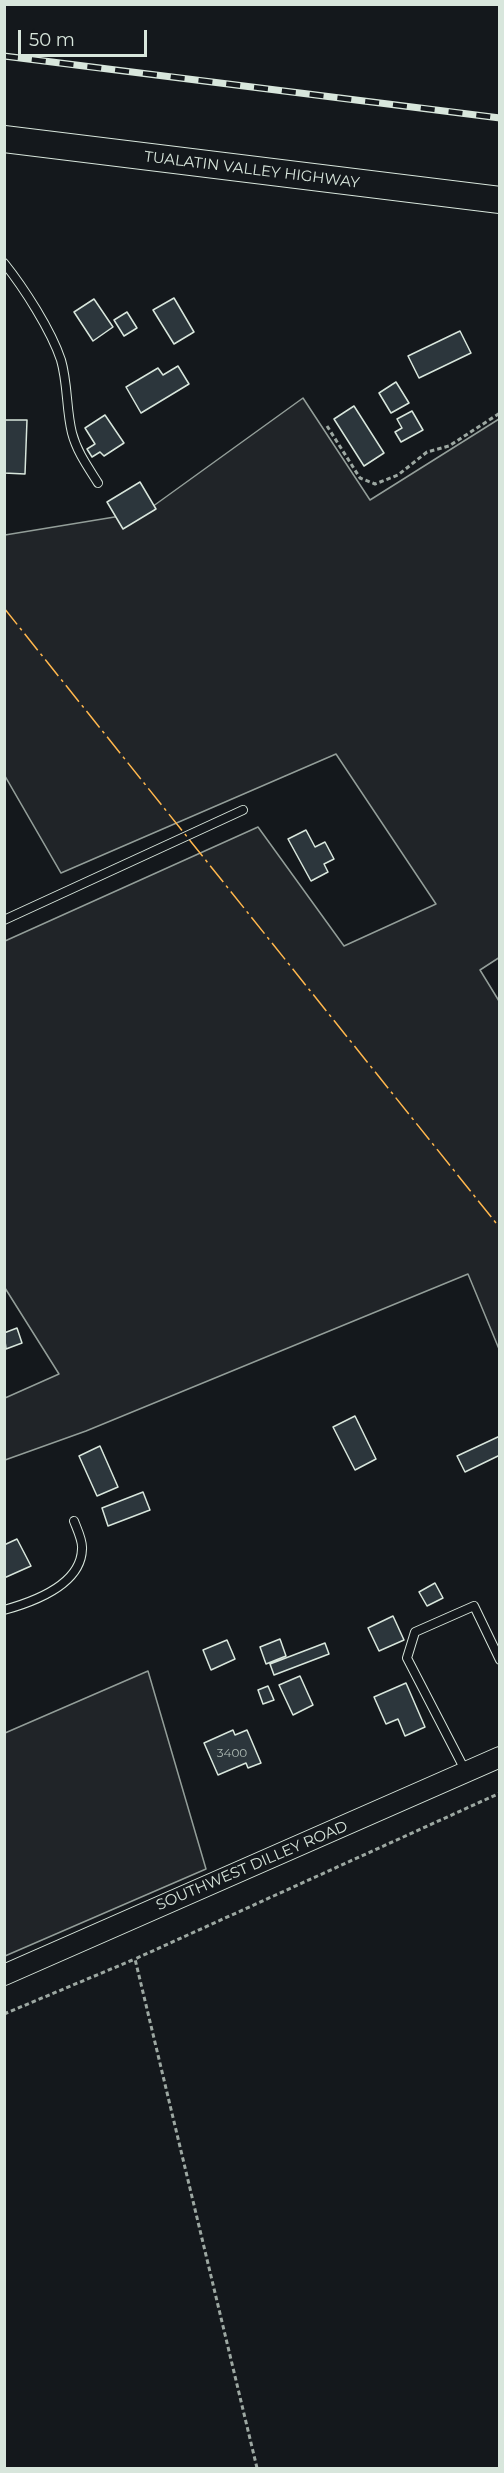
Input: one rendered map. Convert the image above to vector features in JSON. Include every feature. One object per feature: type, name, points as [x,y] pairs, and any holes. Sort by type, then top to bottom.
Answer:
[{"type":"highway","name":"TUALATIN VALLEY HIGHWAY","points":[[4,139],[500,200]]},
{"type":"street","name":"SOUTHWEST DILLEY ROAD","points":[[4,1975],[500,1757]]},
{"type":"lane","points":[[4,264],[41,320],[60,357],[67,385],[72,433],[80,456],[98,483]]},
{"type":"lane","points":[[4,920],[243,810]]},
{"type":"lane","points":[[4,1610],[30,1603],[55,1590],[75,1570],[82,1549],[74,1521]]},
{"type":"lane","points":[[465,1772],[407,1658],[415,1632],[474,1606],[500,1660]]},
{"type":"path","points":[[327,426],[360,478],[375,484],[398,475],[427,452],[449,446],[500,413]]},
{"type":"path","points":[[4,2014],[135,1959],[500,1793]]},
{"type":"path","points":[[135,1959],[257,2469]]},
{"type":"shaded area","points":[[303,398],[370,500],[499,419],[500,957],[480,970],[499,1001],[499,1349],[468,1274],[86,1431],[5,1460],[5,1398],[59,1374],[5,1288],[5,941],[258,827],[344,946],[436,904],[336,754],[61,873],[5,776],[5,535],[145,512]]},
{"type":"shaded area","points":[[148,1671],[206,1869],[5,1956],[5,1733]]},
{"type":"building","points":[[174,298],[194,332],[174,344],[153,310]]},
{"type":"building","points":[[94,299],[113,327],[93,341],[74,312]]},
{"type":"building","points":[[127,312],[137,328],[124,336],[114,320]]},
{"type":"building","points":[[460,331],[471,353],[419,378],[408,356]]},
{"type":"building","points":[[178,366],[189,384],[141,413],[126,387],[158,368],[163,375]]},
{"type":"building","points":[[396,382],[409,403],[391,413],[379,393]]},
{"type":"building","points":[[354,406],[384,453],[364,466],[334,419]]},
{"type":"building","points":[[412,411],[423,430],[401,442],[395,432],[402,428],[397,419]]},
{"type":"building","points":[[105,415],[124,443],[104,456],[100,452],[92,457],[87,449],[95,444],[85,428]]},
{"type":"building","points":[[4,420],[27,420],[25,474],[4,473]]},
{"type":"building","points":[[140,482],[156,509],[123,529],[107,502]]},
{"type":"building","points":[[306,830],[315,847],[325,842],[334,859],[324,864],[328,872],[311,881],[288,839]]},
{"type":"building","points":[[17,1328],[22,1343],[6,1349],[4,1333]]},
{"type":"building","points":[[355,1416],[376,1459],[355,1470],[333,1427]]},
{"type":"building","points":[[500,1436],[500,1455],[465,1472],[457,1456]]},
{"type":"building","points":[[100,1446],[118,1487],[97,1496],[79,1456]]},
{"type":"building","points":[[143,1492],[150,1510],[108,1526],[102,1508]]},
{"type":"building","points":[[17,1539],[31,1566],[4,1578],[4,1545]]},
{"type":"building","points":[[435,1583],[443,1598],[427,1606],[419,1592]]},
{"type":"building","points":[[393,1616],[404,1640],[379,1651],[368,1628]]},
{"type":"building","points":[[280,1639],[286,1656],[266,1664],[260,1647]]},
{"type":"building","points":[[227,1640],[235,1659],[211,1670],[203,1650]]},
{"type":"building","points":[[325,1643],[329,1654],[274,1675],[270,1664]]},
{"type":"building","points":[[300,1676],[313,1705],[293,1715],[279,1685]]},
{"type":"building","points":[[406,1683],[425,1727],[405,1736],[398,1719],[386,1724],[374,1697]]},
{"type":"building","points":[[268,1686],[274,1700],[263,1704],[258,1690]]},
{"type":"building","points":[[233,1730],[235,1735],[247,1730],[261,1763],[248,1768],[246,1763],[218,1775],[204,1743]]},
{"type":"railway","points":[[4,56],[500,118]]},
{"type":"power","points":[[4,608],[500,1228]]}]
